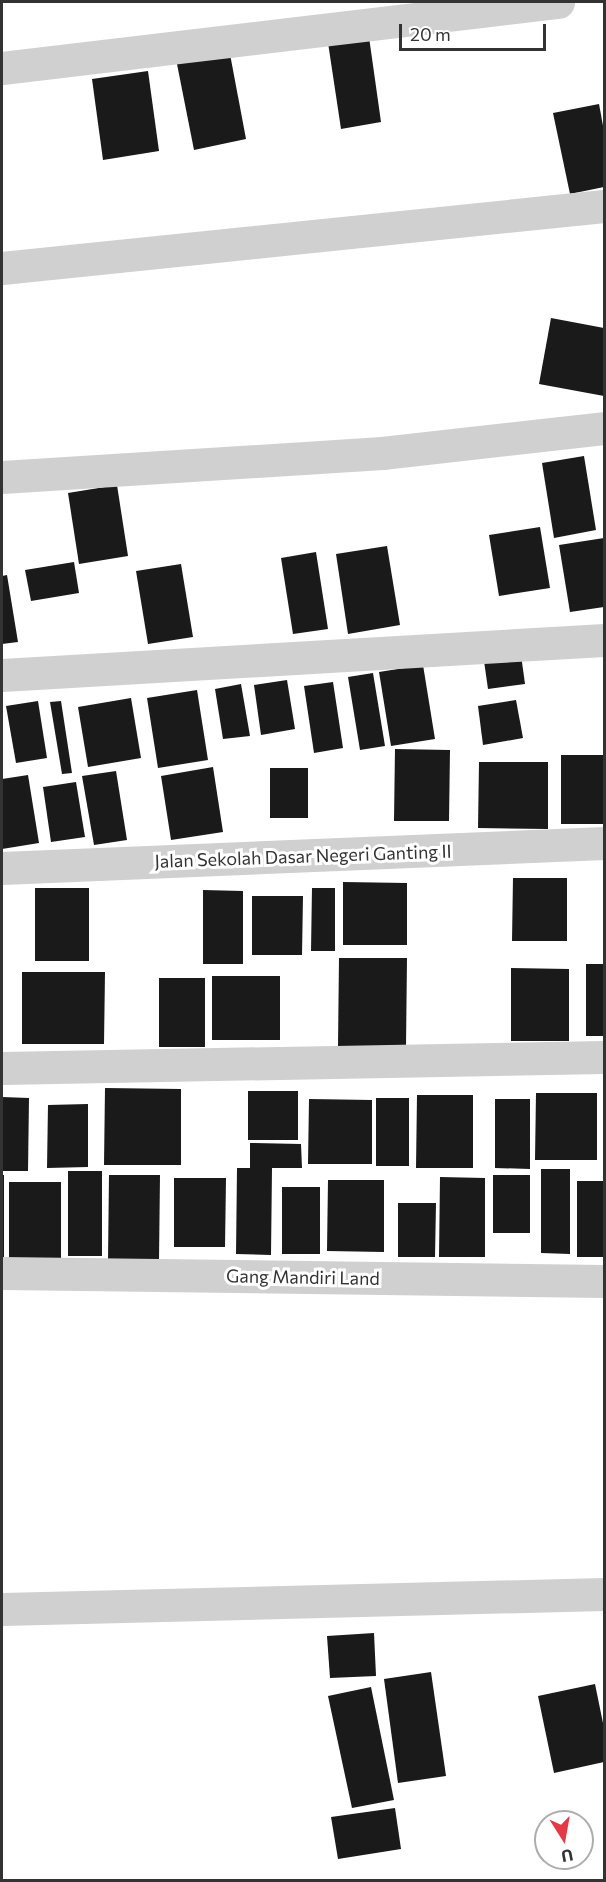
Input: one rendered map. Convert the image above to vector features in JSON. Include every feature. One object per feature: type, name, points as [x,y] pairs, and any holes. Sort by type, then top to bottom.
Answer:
[{"type":"street","points":[[2,68],[558,2]]},
{"type":"street","points":[[2,268],[604,206]]},
{"type":"street","points":[[2,477],[382,453],[604,428]]},
{"type":"street","points":[[2,675],[604,640]]},
{"type":"street","name":"Jalan Sekolah Dasar Negeri Ganting II","points":[[2,868],[604,843]]},
{"type":"street","points":[[2,1068],[604,1057]]},
{"type":"street","name":"Gang Mandiri Land","points":[[2,1273],[604,1281]]},
{"type":"street","points":[[2,1609],[604,1594]]},
{"type":"building","points":[[368,30],[381,122],[341,129],[327,36]]},
{"type":"building","points":[[230,54],[246,139],[194,150],[177,64]]},
{"type":"building","points":[[148,71],[159,151],[103,160],[92,79]]},
{"type":"building","points":[[599,104],[604,131],[604,187],[570,194],[553,113]]},
{"type":"building","points":[[551,318],[604,328],[604,396],[539,384]]},
{"type":"building","points":[[584,456],[596,530],[554,538],[542,463]]},
{"type":"building","points":[[117,485],[128,556],[79,564],[68,493]]},
{"type":"building","points":[[540,527],[550,588],[499,596],[489,535]]},
{"type":"building","points":[[604,538],[604,607],[570,612],[559,545]]},
{"type":"building","points":[[387,546],[400,625],[348,634],[336,554]]},
{"type":"building","points":[[316,552],[328,629],[293,634],[281,558]]},
{"type":"building","points":[[74,562],[79,593],[31,601],[25,570]]},
{"type":"building","points":[[181,564],[193,637],[148,644],[136,571]]},
{"type":"building","points":[[7,575],[18,642],[2,644],[2,576]]},
{"type":"building","points":[[521,655],[525,684],[488,689],[484,661]]},
{"type":"building","points":[[423,665],[435,739],[391,746],[379,672]]},
{"type":"building","points":[[373,673],[385,746],[360,750],[348,677]]},
{"type":"building","points":[[287,680],[295,729],[261,735],[254,685]]},
{"type":"building","points":[[333,682],[343,748],[314,753],[304,686]]},
{"type":"building","points":[[241,684],[250,736],[223,739],[215,689]]},
{"type":"building","points":[[197,690],[208,760],[158,768],[147,698]]},
{"type":"building","points":[[131,698],[141,758],[88,767],[78,707]]},
{"type":"building","points":[[516,700],[523,738],[483,745],[478,706]]},
{"type":"building","points":[[38,701],[47,758],[16,763],[6,706]]},
{"type":"building","points":[[61,701],[72,773],[62,774],[50,702]]},
{"type":"building","points":[[395,749],[450,750],[449,821],[394,821]]},
{"type":"building","points":[[561,755],[604,755],[604,824],[561,824]]},
{"type":"building","points":[[479,762],[548,762],[548,829],[478,828]]},
{"type":"building","points":[[213,767],[223,832],[171,840],[161,776]]},
{"type":"building","points":[[270,768],[308,768],[308,818],[270,818]]},
{"type":"building","points":[[116,771],[127,840],[94,845],[82,776]]},
{"type":"building","points":[[28,775],[39,843],[2,849],[2,779]]},
{"type":"building","points":[[76,782],[85,837],[51,842],[43,787]]},
{"type":"building","points":[[513,878],[567,878],[567,941],[512,941]]},
{"type":"building","points":[[343,882],[407,883],[407,945],[343,945]]},
{"type":"building","points":[[35,888],[89,888],[89,961],[35,961]]},
{"type":"building","points":[[312,888],[335,888],[335,951],[311,951]]},
{"type":"building","points":[[203,890],[243,891],[243,964],[203,964]]},
{"type":"building","points":[[252,896],[303,896],[302,955],[252,955]]},
{"type":"building","points":[[339,958],[407,958],[406,1047],[338,1047]]},
{"type":"building","points":[[586,964],[604,964],[604,1036],[586,1036]]},
{"type":"building","points":[[511,968],[569,969],[569,1041],[511,1041]]},
{"type":"building","points":[[22,972],[105,972],[104,1044],[22,1044]]},
{"type":"building","points":[[212,976],[280,976],[280,1040],[212,1040]]},
{"type":"building","points":[[159,978],[205,978],[205,1047],[159,1047]]},
{"type":"building","points":[[105,1088],[181,1089],[181,1165],[104,1165]]},
{"type":"building","points":[[248,1091],[298,1091],[298,1140],[248,1140]]},
{"type":"building","points":[[536,1093],[597,1093],[597,1160],[535,1160]]},
{"type":"building","points":[[417,1095],[473,1095],[473,1168],[416,1168]]},
{"type":"building","points":[[2,1097],[29,1098],[28,1171],[2,1171]]},
{"type":"building","points":[[376,1098],[409,1098],[409,1166],[376,1166]]},
{"type":"building","points":[[309,1099],[372,1100],[372,1164],[308,1164]]},
{"type":"building","points":[[495,1099],[530,1099],[530,1169],[495,1168]]},
{"type":"building","points":[[88,1104],[88,1167],[47,1168],[48,1105]]},
{"type":"building","points":[[250,1143],[301,1144],[302,1168],[272,1168],[271,1255],[236,1254],[237,1168],[250,1168]]},
{"type":"building","points":[[541,1169],[570,1169],[570,1254],[541,1253]]},
{"type":"building","points":[[68,1171],[102,1171],[102,1256],[68,1256]]},
{"type":"building","points":[[2,1175],[4,1175],[4,1257],[2,1257]]},
{"type":"building","points":[[109,1175],[160,1175],[159,1260],[108,1260]]},
{"type":"building","points":[[493,1175],[530,1175],[530,1233],[493,1233]]},
{"type":"building","points":[[440,1177],[485,1178],[485,1257],[439,1257]]},
{"type":"building","points":[[174,1178],[226,1178],[225,1247],[174,1247]]},
{"type":"building","points":[[328,1180],[384,1180],[384,1252],[327,1251]]},
{"type":"building","points":[[577,1181],[604,1181],[604,1257],[577,1257]]},
{"type":"building","points":[[9,1182],[61,1182],[61,1258],[9,1258]]},
{"type":"building","points":[[282,1187],[320,1187],[320,1254],[282,1254]]},
{"type":"building","points":[[398,1203],[436,1203],[435,1257],[398,1257]]},
{"type":"building","points":[[374,1633],[376,1676],[330,1678],[327,1636]]},
{"type":"building","points":[[431,1672],[446,1776],[398,1783],[384,1679]]},
{"type":"building","points":[[595,1684],[604,1728],[604,1762],[554,1773],[538,1696]]},
{"type":"building","points":[[371,1687],[394,1800],[352,1808],[328,1696]]},
{"type":"building","points":[[395,1808],[401,1849],[338,1859],[331,1817]]}]
